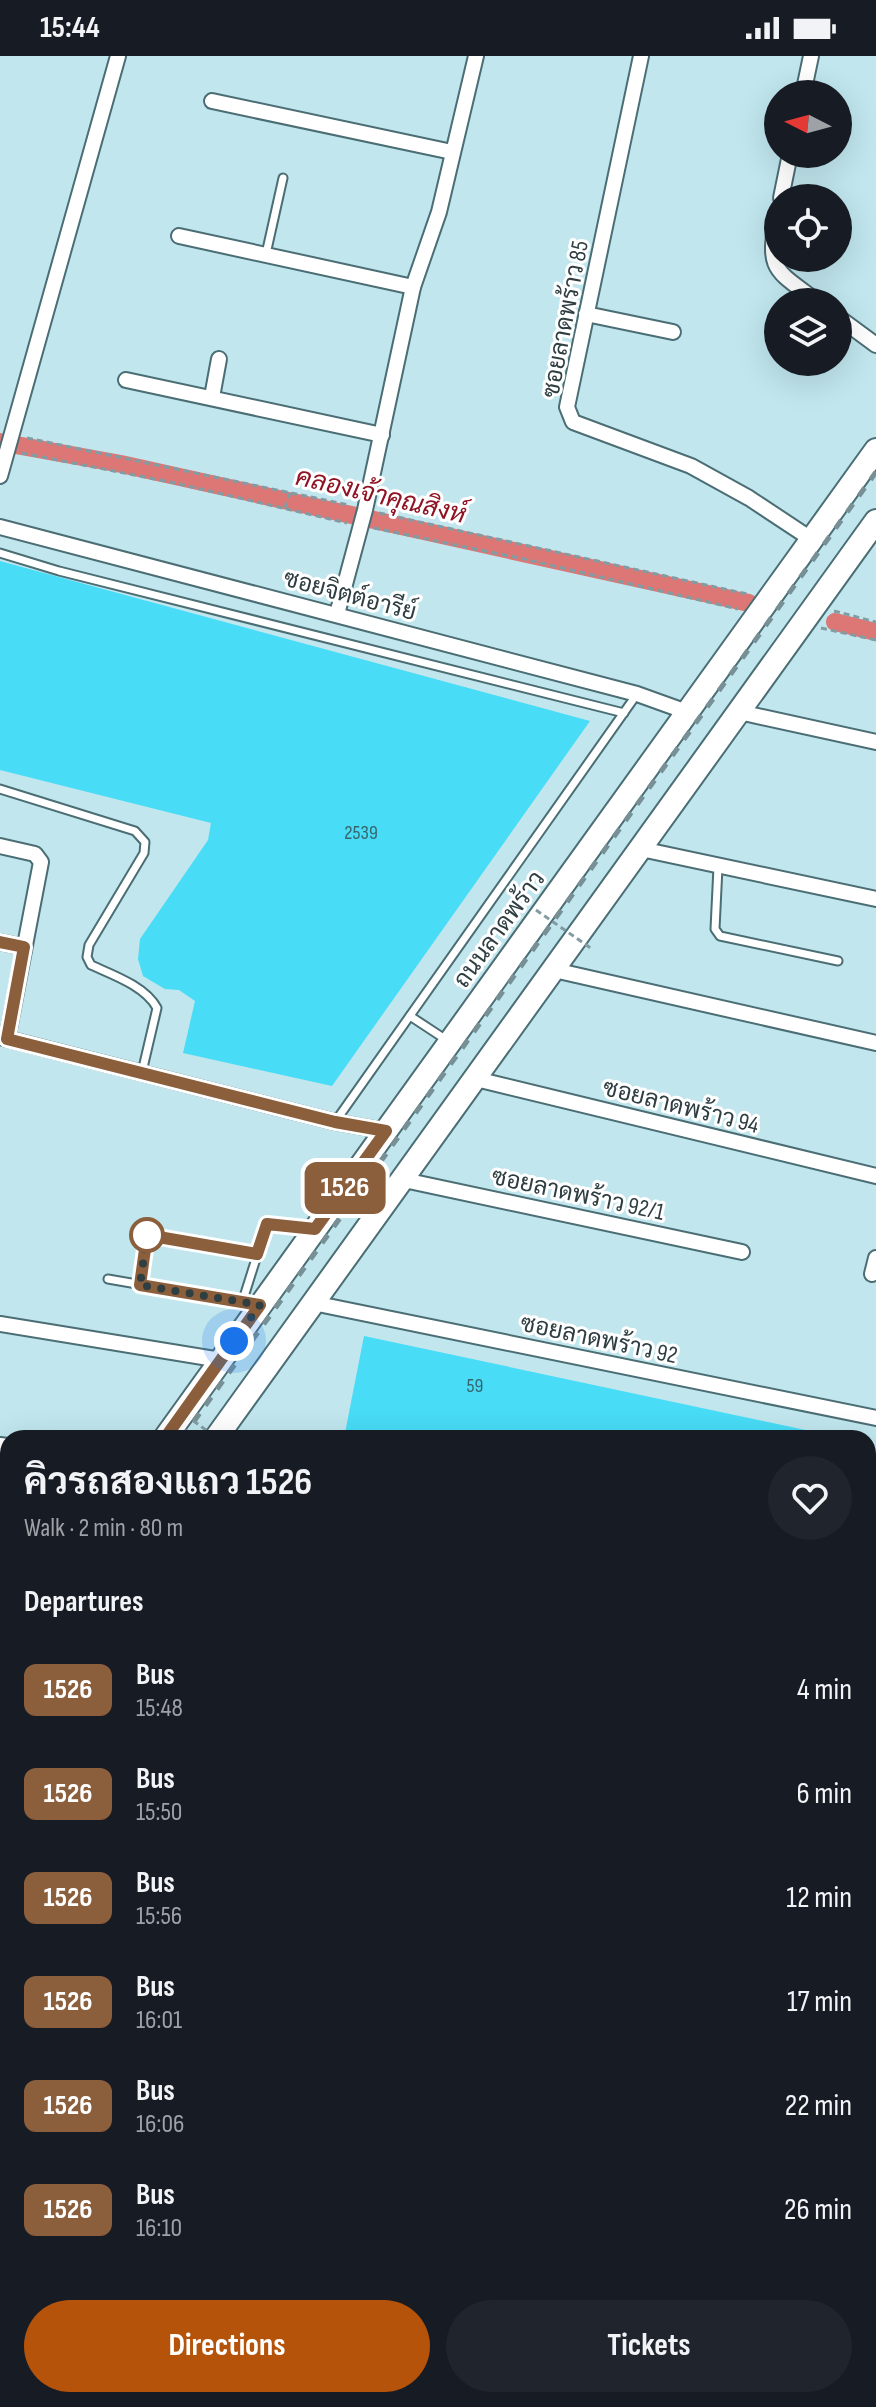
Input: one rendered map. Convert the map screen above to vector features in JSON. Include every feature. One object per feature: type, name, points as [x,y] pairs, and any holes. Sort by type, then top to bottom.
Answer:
[{"type":"main road","name":"ถนนลาดพร้าว","points":[[171,1430],[221,1360],[251,1304],[315,1229],[876,450]]},
{"type":"main road","points":[[222,1430],[876,522]]},
{"type":"street","points":[[0,476],[118,56]]},
{"type":"street","points":[[337,614],[365,510],[413,287],[439,212],[476,56]]},
{"type":"street","name":"ซอยลาดพร้าว 85","points":[[641,56],[567,407],[573,422],[691,466],[749,498],[811,539]]},
{"type":"street","points":[[806,80],[811,56]]},
{"type":"street","points":[[212,101],[452,152]]},
{"type":"street","points":[[179,236],[413,287]]},
{"type":"street","points":[[779,272],[799,288]]},
{"type":"street","points":[[586,314],[673,332]]},
{"type":"street","points":[[852,327],[876,345]]},
{"type":"street","points":[[212,397],[219,359]]},
{"type":"street","points":[[126,380],[382,435]]},
{"type":"street","name":"ซอยจิตต์อารีย์","points":[[0,527],[637,694],[687,712]]},
{"type":"street","points":[[739,712],[876,742]]},
{"type":"street","points":[[0,846],[35,854],[41,862],[3,1038],[335,1122],[386,1131]]},
{"type":"street","points":[[641,849],[876,899]]},
{"type":"street","points":[[0,942],[24,947]]},
{"type":"street","points":[[554,970],[876,1043]]},
{"type":"street","name":"ซอยลาดพร้าว 94","points":[[476,1079],[876,1176]]},
{"type":"street","name":"ซอยลาดพร้าว 92/1","points":[[404,1180],[742,1252]]},
{"type":"street","points":[[872,1274],[876,1258]]},
{"type":"street","name":"ซอยลาดพร้าว 92","points":[[313,1303],[876,1418]]},
{"type":"street","points":[[0,1324],[221,1360]]},
{"type":"lane","points":[[266,254],[283,178]]},
{"type":"lane","points":[[0,553],[59,571],[624,713]]},
{"type":"lane","points":[[335,1122],[637,694]]},
{"type":"lane","points":[[0,789],[135,831],[145,842],[144,853],[89,945],[87,957],[91,965],[124,980],[148,997],[157,1008],[142,1072]]},
{"type":"lane","points":[[718,867],[715,929],[720,936],[838,961]]},
{"type":"lane","points":[[410,1016],[450,1042]]},
{"type":"lane","points":[[108,1279],[251,1304],[257,1254],[267,1224],[315,1229]]},
{"type":"lane","points":[[140,1285],[147,1235],[257,1254]]},
{"type":"path","points":[[11,435],[290,492],[762,607]]},
{"type":"path","points":[[7,450],[175,483],[361,527],[391,530],[762,607]]},
{"type":"path","points":[[285,508],[290,492]]},
{"type":"path","points":[[808,615],[876,622]]},
{"type":"path","points":[[808,615],[876,640]]},
{"type":"path","points":[[536,910],[592,949]]},
{"type":"path","points":[[177,1409],[205,1430]]},
{"type":"building","points":[[0,561],[590,721],[332,1086],[183,1053],[195,1001],[179,990],[165,989],[143,976],[138,959],[140,939],[208,840],[211,823],[0,770]]},
{"type":"building","points":[[364,1336],[806,1430],[346,1430]]},
{"type":"waterway","name":"คลองเจ้าคุณสิงห์","points":[[0,442],[121,464],[749,603]]},
{"type":"waterway","name":"คลองเจ้าคุณสิงห์","points":[[835,622],[876,632]]},
{"type":"railway","points":[[188,1430],[876,472]]},
{"type":"bus line","name":"1526","points":[[0,942],[24,947],[7,1039],[335,1122],[386,1131],[315,1229],[267,1224],[257,1254],[147,1235],[140,1285],[260,1305],[171,1430]]},
{"type":"route","points":[[147,1235],[140,1285],[260,1305],[234,1341]]}]
